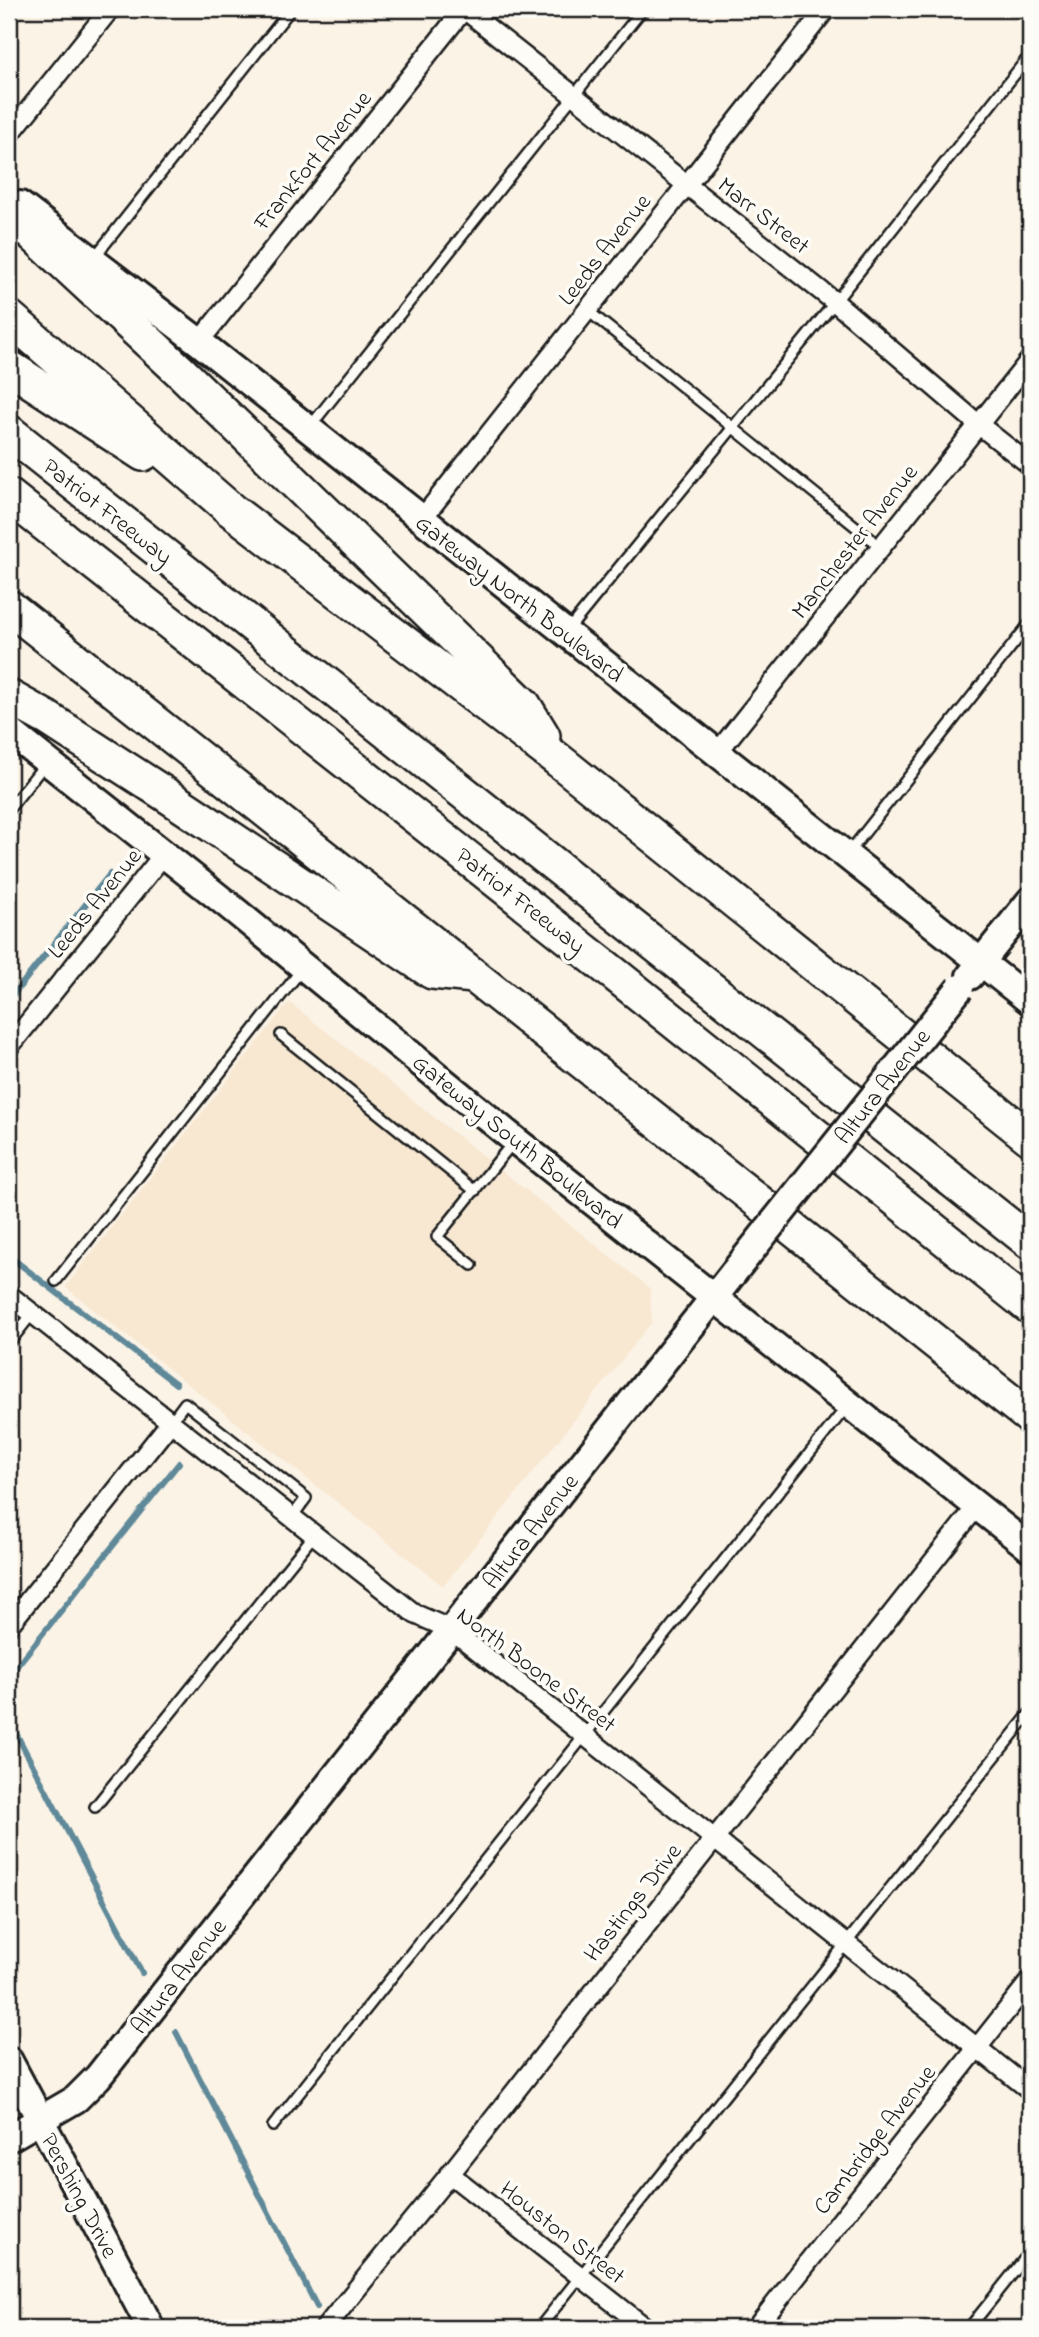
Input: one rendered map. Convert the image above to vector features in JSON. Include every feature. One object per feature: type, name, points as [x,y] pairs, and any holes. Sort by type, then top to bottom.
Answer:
[{"type":"highway","points":[[9,212],[189,380],[524,705],[557,759]]},
{"type":"highway","points":[[9,317],[231,510],[557,759],[1030,1138]]},
{"type":"highway","points":[[9,367],[231,510]]},
{"type":"highway","name":"Patriot Freeway","points":[[9,432],[1030,1242]]},
{"type":"highway","name":"Patriot Freeway","points":[[9,496],[617,976],[1030,1307]]},
{"type":"highway","points":[[9,607],[1030,1417]]},
{"type":"highway","points":[[9,697],[47,718],[165,794],[432,972],[475,976]]},
{"type":"main road","name":"Gateway North Boulevard","points":[[9,196],[199,342],[1030,1001]]},
{"type":"main road","name":"Gateway South Boulevard","points":[[9,731],[713,1298],[1030,1548]]},
{"type":"main road","name":"Altura Avenue","points":[[9,2138],[76,2099],[98,2077],[1030,901]]},
{"type":"main road","name":"Pershing Drive","points":[[9,2062],[151,2328]]},
{"type":"street","points":[[9,135],[110,9]]},
{"type":"street","name":"Marr Street","points":[[464,9],[835,302],[1030,465]]},
{"type":"street","name":"Frankfort Avenue","points":[[199,342],[464,9]]},
{"type":"street","name":"Leeds Avenue","points":[[421,520],[826,9]]},
{"type":"street","name":"Manchester Avenue","points":[[718,753],[1030,360]]},
{"type":"street","name":"Leeds Avenue","points":[[9,1047],[164,854]]},
{"type":"street","name":"North Boone Street","points":[[9,1295],[415,1614],[452,1629],[1030,2090]]},
{"type":"street","points":[[9,1625],[170,1423]]},
{"type":"street","name":"Hastings Drive","points":[[326,2328],[977,1506]]},
{"type":"street","name":"Cambridge Avenue","points":[[756,2328],[1030,1981]]},
{"type":"street","name":"Houston Street","points":[[450,2174],[646,2328]]},
{"type":"lane","points":[[93,260],[291,9]]},
{"type":"lane","points":[[308,429],[643,9]]},
{"type":"lane","points":[[565,634],[835,302],[1030,55]]},
{"type":"lane","points":[[587,310],[881,547]]},
{"type":"lane","points":[[846,856],[1030,623]]},
{"type":"lane","points":[[9,809],[47,761]]},
{"type":"lane","points":[[56,1281],[303,967]]},
{"type":"lane","points":[[281,1035],[475,1191]]},
{"type":"lane","points":[[472,1265],[438,1237],[516,1140]]},
{"type":"lane","points":[[9,1343],[32,1314]]},
{"type":"lane","points":[[170,1423],[185,1403],[306,1498],[292,1517]]},
{"type":"lane","points":[[272,2126],[848,1405]]},
{"type":"lane","points":[[95,1808],[314,1535]]},
{"type":"lane","points":[[539,2328],[1030,1713]]},
{"type":"lane","points":[[969,2328],[1030,2252]]},
{"type":"shaded area","points":[[289,1002],[650,1288],[652,1322],[443,1586],[65,1287]]},
{"type":"waterway","points":[[9,1000],[110,874]]},
{"type":"waterway","points":[[9,1256],[176,1384]]},
{"type":"waterway","points":[[9,1676],[179,1463]]},
{"type":"waterway","points":[[9,1720],[142,1973]]},
{"type":"waterway","points":[[176,2032],[317,2307]]}]
